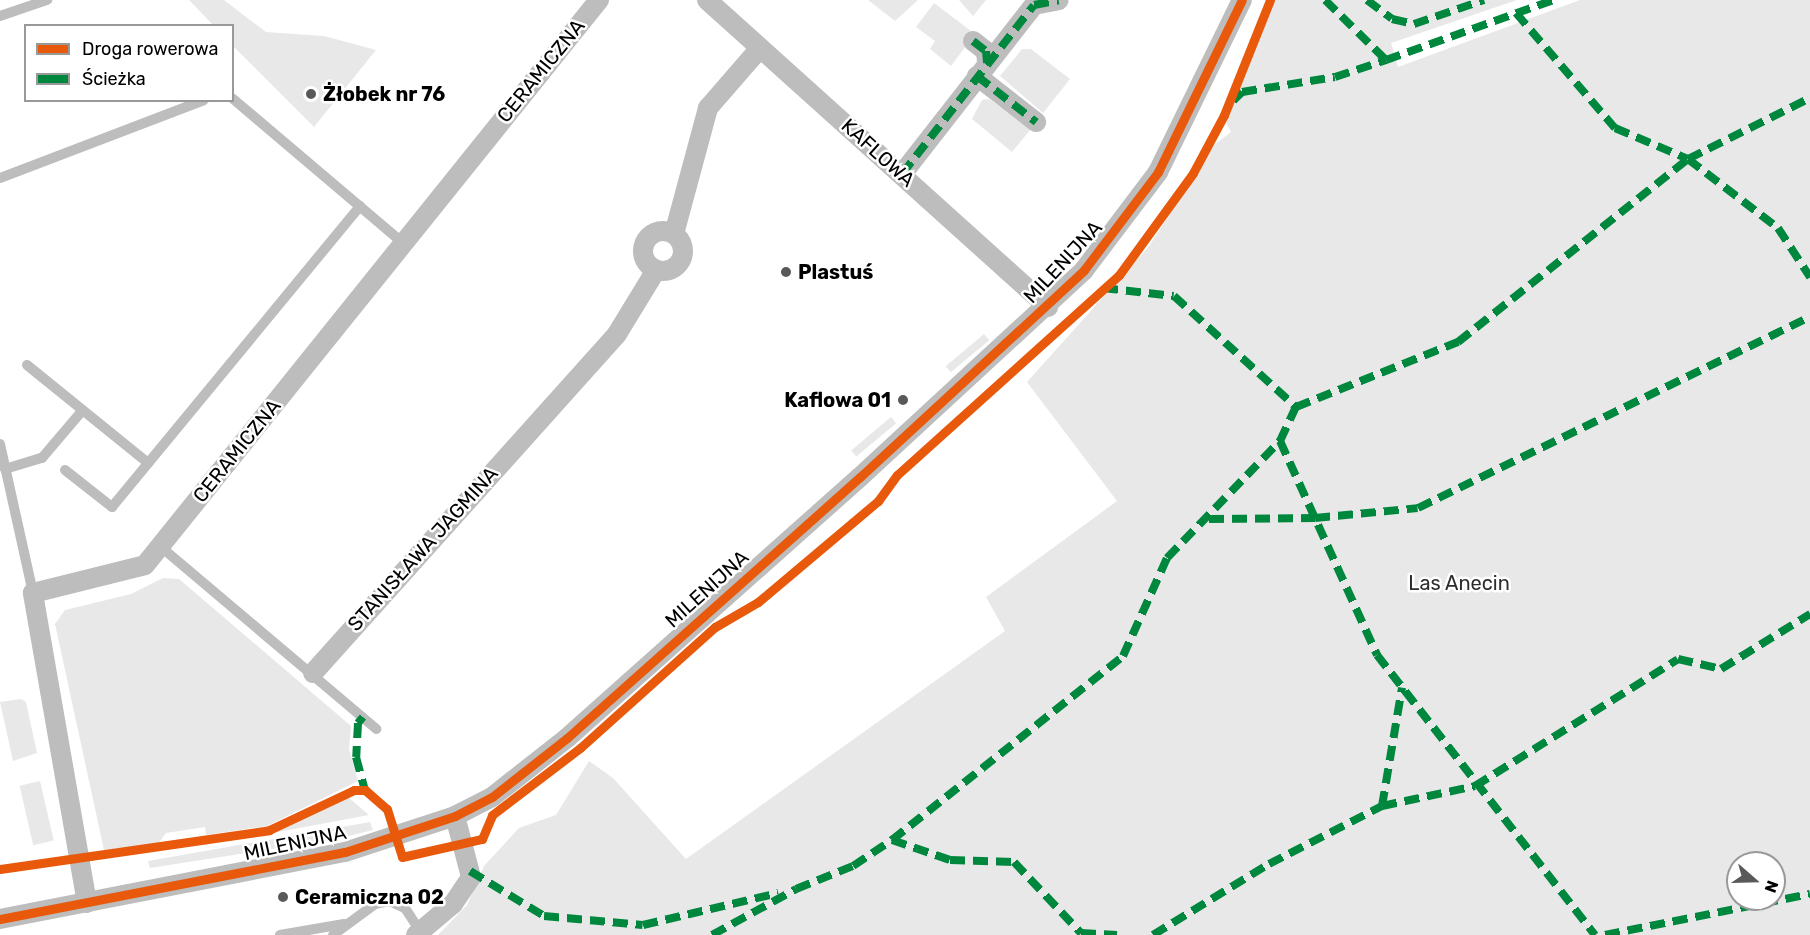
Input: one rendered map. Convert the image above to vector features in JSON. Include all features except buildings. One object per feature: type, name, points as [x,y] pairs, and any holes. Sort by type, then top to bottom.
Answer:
[{"type":"street","name":"CERAMICZNA","points":[[33,593],[145,565],[599,0]]},
{"type":"street","name":"KAFLOWA","points":[[707,0],[1048,306]]},
{"type":"street","points":[[903,174],[1034,5],[1059,0]]},
{"type":"street","name":"MILENIJNA","points":[[0,920],[345,852],[455,816],[492,796],[567,738],[1048,306],[1093,260],[1158,172],[1242,0]]},
{"type":"street","points":[[973,41],[986,51],[982,70]]},
{"type":"street","points":[[674,234],[708,108],[760,48]]},
{"type":"street","points":[[982,70],[1036,122]]},
{"type":"street","points":[[659,231],[674,234],[682,246],[681,261],[670,270],[656,270],[642,253],[646,239],[659,231]]},
{"type":"street","name":"STANISŁAWA JAGMINA","points":[[312,673],[617,334],[656,270]]},
{"type":"street","points":[[33,593],[87,903]]},
{"type":"street","points":[[418,933],[453,904],[471,877],[455,816]]},
{"type":"lane","points":[[0,16],[47,0]]},
{"type":"lane","points":[[234,100],[403,243]]},
{"type":"lane","points":[[0,178],[199,102]]},
{"type":"lane","points":[[65,470],[112,507],[360,206]]},
{"type":"lane","points":[[27,365],[148,463]]},
{"type":"lane","points":[[5,469],[42,458],[82,411]]},
{"type":"lane","points":[[0,444],[33,593]]},
{"type":"lane","points":[[161,547],[376,729]]},
{"type":"lane","points":[[280,935],[344,924],[389,901],[405,908],[418,933]]},
{"type":"lane","points":[[333,935],[344,924]]},
{"type":"green space","points":[[189,0],[224,0],[266,32],[324,36],[376,50],[314,127],[234,47],[234,24],[212,24]]},
{"type":"green space","points":[[868,0],[918,0],[895,21]]},
{"type":"green space","points":[[959,0],[986,0],[973,16]]},
{"type":"green space","name":"Las Anecin","points":[[1275,0],[1517,0],[1391,43],[1398,67],[1580,0],[1810,0],[1810,935],[438,935],[467,905],[484,866],[519,828],[556,815],[589,761],[613,778],[686,859],[1005,631],[986,597],[1117,501],[1027,382],[1149,246],[1214,145],[1231,132],[1226,123]]},
{"type":"green space","points":[[934,3],[975,34],[951,66],[930,49],[935,41],[916,27]]},
{"type":"green space","points":[[1022,49],[1031,49],[1070,79],[1043,113],[1000,76]]},
{"type":"green space","points":[[989,99],[1031,129],[1012,152],[972,119],[982,100]]},
{"type":"green space","points":[[984,334],[989,340],[951,372],[946,366]]},
{"type":"green space","points":[[891,417],[896,423],[856,457],[851,450]]},
{"type":"green space","points":[[163,578],[179,579],[351,726],[349,749],[358,781],[267,826],[206,835],[205,827],[166,833],[158,844],[104,850],[55,624],[65,610],[131,594]]},
{"type":"green space","points":[[21,699],[26,702],[37,753],[13,761],[0,702]]},
{"type":"green space","points":[[40,781],[54,840],[33,845],[20,786]]},
{"type":"green space","points":[[348,797],[369,815],[267,834],[323,807]]},
{"type":"green space","points":[[370,822],[373,830],[337,839],[150,868],[148,861]]},
{"type":"marked path","points":[[902,174],[1034,5],[1059,0]]},
{"type":"marked path","points":[[1325,0],[1386,60]]},
{"type":"marked path","points":[[1367,0],[1392,19],[1414,24],[1484,0]]},
{"type":"marked path","points":[[1233,101],[1242,92],[1335,77],[1554,0]]},
{"type":"marked path","points":[[1516,13],[1615,128],[1688,159],[1778,228],[1810,277]]},
{"type":"marked path","points":[[973,41],[986,51],[987,63]]},
{"type":"marked path","points":[[977,76],[1036,122]]},
{"type":"marked path","points":[[712,935],[796,889],[853,866],[892,840],[1123,656],[1167,558],[1280,441],[1296,407],[1458,342],[1688,159],[1810,98]]},
{"type":"marked path","points":[[1103,288],[1174,296],[1296,407]]},
{"type":"marked path","points":[[1209,519],[1315,518],[1418,508],[1810,317]]},
{"type":"marked path","points":[[1280,441],[1377,655],[1595,935]]},
{"type":"marked path","points":[[1153,935],[1269,864],[1382,806],[1475,786],[1678,659],[1721,669],[1810,614]]},
{"type":"marked path","points":[[1382,806],[1402,688]]},
{"type":"marked path","points":[[363,717],[358,723],[356,757],[365,790]]},
{"type":"marked path","points":[[892,840],[950,860],[1014,862],[1081,933],[1117,935]]},
{"type":"marked path","points":[[470,871],[544,916],[643,925],[778,893]]},
{"type":"marked path","points":[[1605,935],[1810,894]]},
{"type":"cycle path","points":[[0,919],[345,852],[455,816],[492,797],[567,738],[860,477],[1084,270],[1158,172],[1242,0]]},
{"type":"cycle path","points":[[0,869],[269,830],[354,790],[365,790],[387,809],[402,857],[482,839],[492,815],[580,748],[715,627],[758,602],[878,501],[897,475],[1119,275],[1193,173],[1224,115],[1270,0]]},
{"type":"place","name":"Żłobek nr 76","points":[[311,94]]},
{"type":"place","name":"Plastuś","points":[[786,272]]},
{"type":"place","name":"Kaflowa 01","points":[[903,400]]},
{"type":"place","name":"Ceramiczna 02","points":[[283,897]]}]
